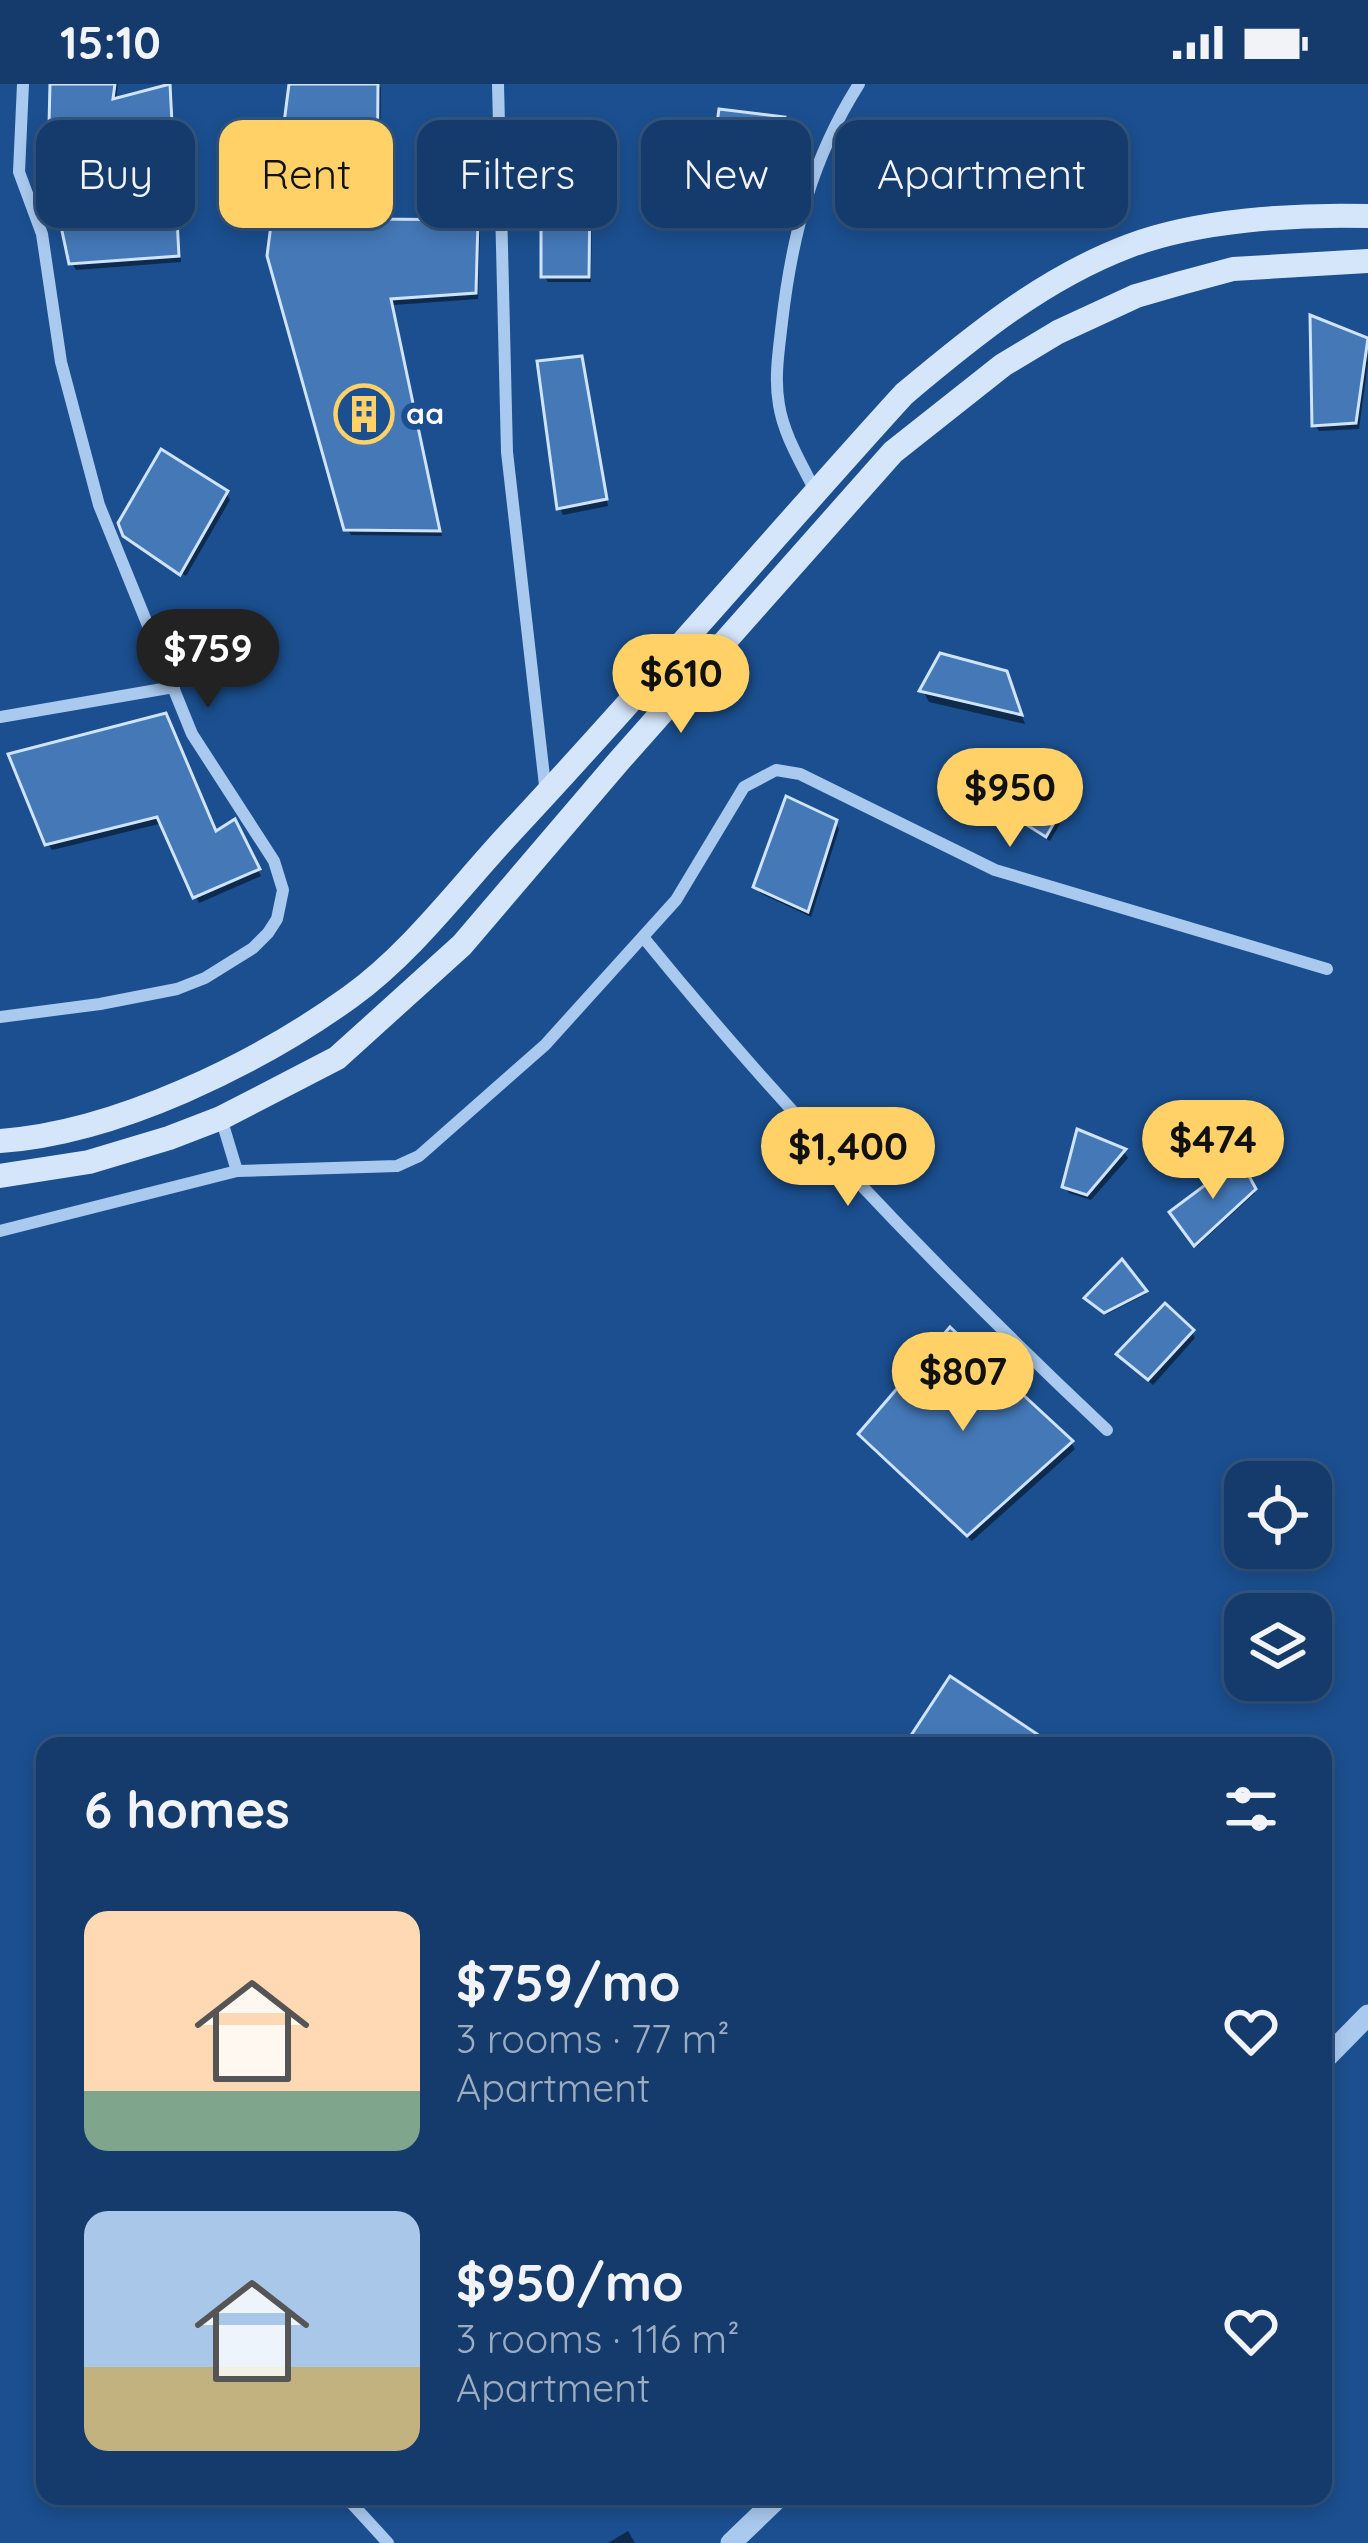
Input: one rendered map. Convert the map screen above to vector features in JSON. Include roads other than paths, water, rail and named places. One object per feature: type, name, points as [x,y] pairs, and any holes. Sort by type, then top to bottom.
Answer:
[{"type":"main road","points":[[0,1141],[120,1115],[250,1062],[354,995],[439,913],[904,394],[1021,303],[1091,262],[1133,244],[1193,229],[1292,217],[1368,216]]},
{"type":"main road","points":[[0,1176],[89,1162],[221,1118],[337,1058],[462,945],[893,452],[1003,364],[1136,296],[1181,283],[1233,269],[1368,261]]},
{"type":"street","points":[[0,1017],[100,1004],[177,989],[205,978],[253,948],[283,904],[280,874],[192,734],[110,535],[69,394],[45,248],[19,172],[23,84]]},
{"type":"street","points":[[498,84],[507,452],[546,795]]},
{"type":"street","points":[[815,491],[783,422],[777,368],[791,254],[807,188],[827,136],[859,84]]},
{"type":"street","points":[[0,717],[174,687]]},
{"type":"street","points":[[0,1232],[237,1171],[406,1164],[455,1128],[545,1045],[692,877],[744,788],[776,770],[800,774],[995,870],[1327,969]]},
{"type":"street","points":[[643,937],[868,1196],[979,1310],[1107,1430]]},
{"type":"street","points":[[221,1118],[237,1171]]},
{"type":"street","points":[[1332,2052],[1368,2015]]},
{"type":"street","points":[[352,2505],[388,2543]]},
{"type":"street","points":[[731,2543],[771,2505]]},
{"type":"place","name":"aa","points":[[364,414]]}]
